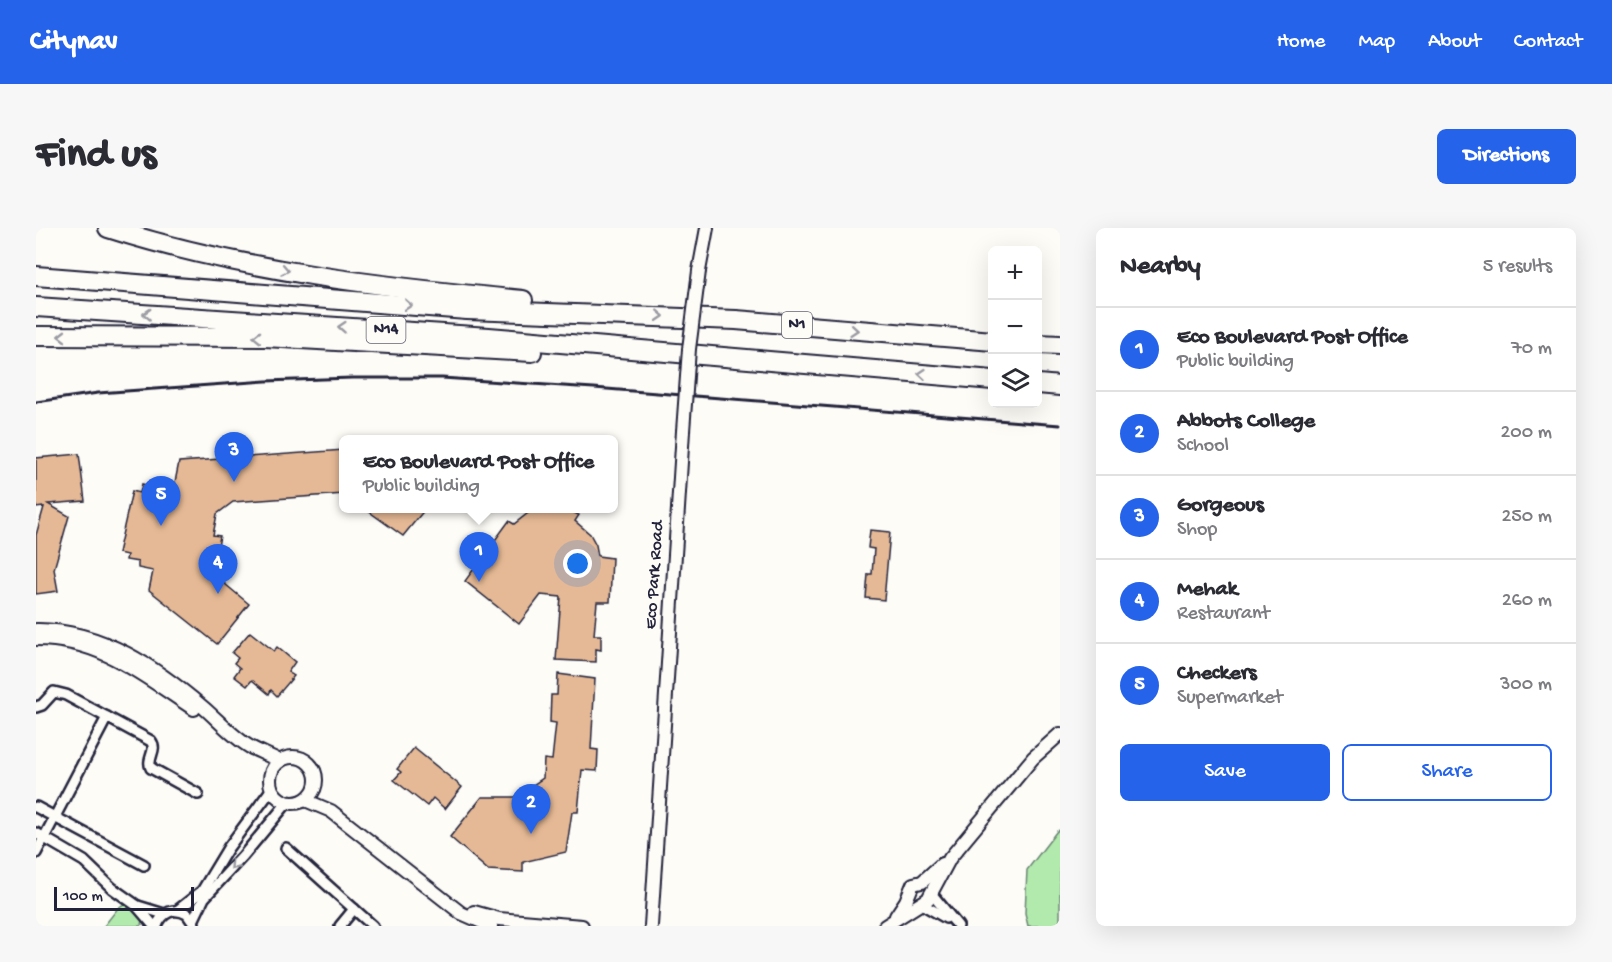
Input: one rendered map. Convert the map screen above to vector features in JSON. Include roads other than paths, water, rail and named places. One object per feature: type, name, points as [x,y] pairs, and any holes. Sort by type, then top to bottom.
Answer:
[{"type":"highway","points":[[108,228],[199,253],[317,277],[379,286],[568,305],[601,313]]},
{"type":"highway","points":[[132,228],[199,253]]},
{"type":"highway","name":"N14","points":[[36,276],[467,310],[601,313]]},
{"type":"highway","name":"N14","points":[[36,307],[489,337],[735,359]]},
{"type":"highway","name":"N1","points":[[601,313],[736,320],[988,341]]},
{"type":"highway","points":[[36,336],[265,337],[504,351],[735,359]]},
{"type":"highway","points":[[1042,344],[1060,345]]},
{"type":"highway","name":"N1","points":[[735,359],[988,380]]},
{"type":"highway","points":[[1042,384],[1060,386]]},
{"type":"street","name":"Eco Park Road","points":[[651,926],[689,349],[707,228]]},
{"type":"street","points":[[36,630],[52,630],[88,637],[121,650],[145,664],[207,710],[216,721],[249,747],[270,774],[271,789],[275,795],[287,803],[305,800],[314,791],[316,785],[314,770],[305,760],[291,757],[280,761],[270,774]]},
{"type":"street","points":[[36,639],[71,643],[96,649],[117,658],[216,721]]},
{"type":"street","points":[[36,707],[42,705],[56,691],[107,717],[153,743],[154,748],[149,763],[151,768],[198,794]]},
{"type":"street","points":[[36,853],[40,836],[56,817],[107,717]]},
{"type":"street","points":[[888,924],[910,893],[913,884],[922,882],[950,858],[1034,758],[1060,734]]},
{"type":"street","points":[[249,747],[280,761]]},
{"type":"street","points":[[316,785],[331,811]]},
{"type":"street","points":[[136,905],[164,914],[178,910],[202,891],[228,848],[271,789]]},
{"type":"street","points":[[305,800],[331,811],[461,913],[491,926]]},
{"type":"street","points":[[194,923],[204,897],[243,856],[287,803]]},
{"type":"street","points":[[36,807],[144,865]]},
{"type":"street","points":[[40,836],[84,861],[112,888],[136,905],[156,926],[164,914]]},
{"type":"street","points":[[286,848],[373,926]]},
{"type":"street","points":[[888,924],[926,901],[950,858]]},
{"type":"street","points":[[922,882],[928,884],[931,893],[957,925]]},
{"type":"street","points":[[910,893],[914,901],[957,925]]},
{"type":"street","points":[[450,903],[499,919],[582,926]]},
{"type":"street","points":[[339,926],[354,909]]},
{"type":"street","points":[[178,910],[187,914],[194,923]]},
{"type":"railway","points":[[36,402],[98,393],[266,381],[442,378],[1060,425]]},
{"type":"place","name":"Gorgeous","points":[[234,482]]},
{"type":"place","name":"Checkers","points":[[161,526]]},
{"type":"place","name":"Eco Boulevard Post Office","points":[[479,582]]},
{"type":"place","name":"Mehak","points":[[218,594]]},
{"type":"place","name":"Abbots College","points":[[531,834]]}]
